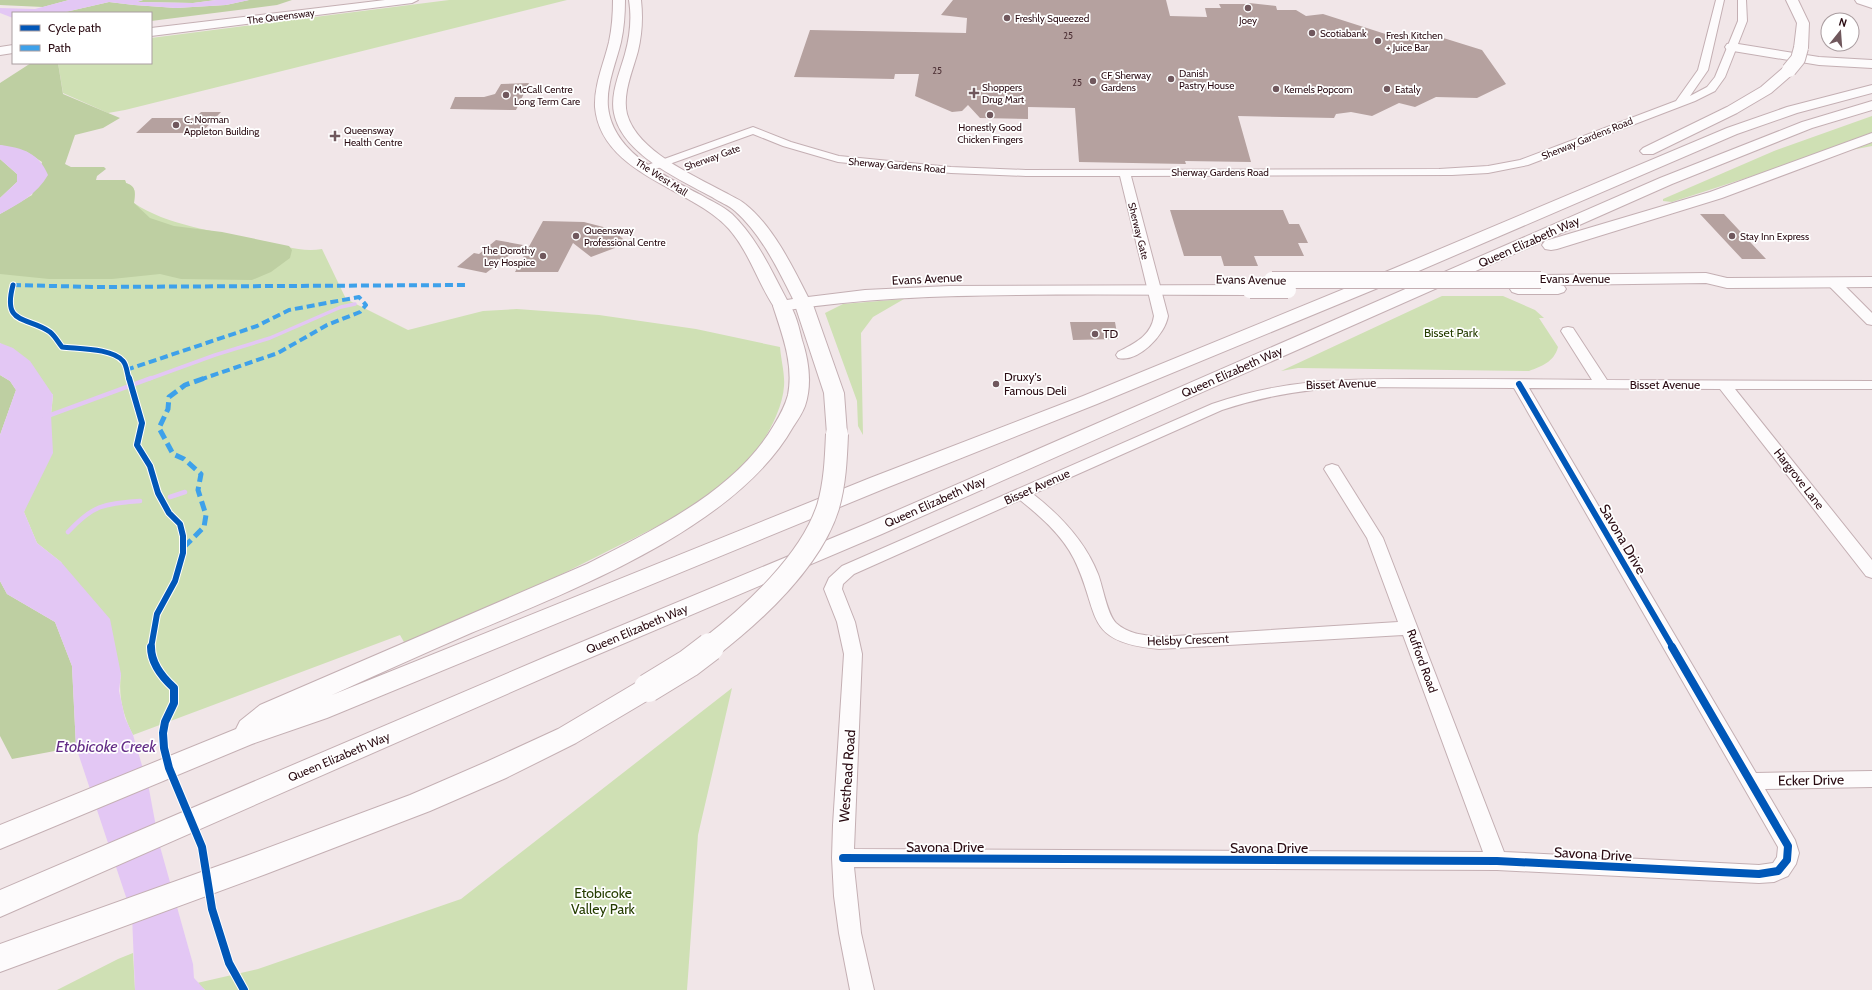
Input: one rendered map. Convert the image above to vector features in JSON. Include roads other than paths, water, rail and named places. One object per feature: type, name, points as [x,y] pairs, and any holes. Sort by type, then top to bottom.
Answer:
[{"type":"highway","points":[[1401,272],[1426,250],[1623,163],[1732,110],[1766,90],[1789,70],[1798,59],[1801,48],[1803,23],[1792,0]]},
{"type":"highway","points":[[1861,0],[1872,4]]},
{"type":"highway","points":[[1719,48],[1819,61],[1872,64]]},
{"type":"highway","name":"Queen Elizabeth Way","points":[[3,836],[238,739],[318,711],[878,483],[1090,400],[1401,272],[1732,131],[1792,110],[1872,89]]},
{"type":"highway","name":"Queen Elizabeth Way","points":[[0,904],[557,662],[874,529],[1469,269],[1666,181],[1807,125],[1872,105]]},
{"type":"highway","points":[[1469,269],[1716,195],[1872,137]]},
{"type":"highway","points":[[0,958],[256,865],[420,803],[496,770],[567,736],[702,654],[755,608],[800,556],[819,528],[829,499],[836,464],[837,434],[834,393],[801,297]]},
{"type":"highway","points":[[238,739],[254,723],[269,712],[550,590],[643,545],[703,509],[741,479],[776,443],[794,408],[800,381],[798,355],[779,300]]},
{"type":"main road","name":"The Queensway","points":[[152,25],[353,0]]},
{"type":"main road","name":"The Queensway","points":[[152,32],[412,0]]},
{"type":"main road","name":"The West Mall","points":[[619,0],[616,40],[605,83],[602,107],[605,123],[614,138],[630,157],[740,208],[763,234],[801,297]]},
{"type":"main road","name":"The West Mall","points":[[635,0],[637,10],[636,34],[619,100],[620,115],[626,128],[660,170],[724,215],[742,233],[779,300]]},
{"type":"main road","points":[[0,43],[12,42]]},
{"type":"main road","points":[[0,51],[12,49]]},
{"type":"main road","name":"Evans Avenue","points":[[779,300],[801,297],[926,291],[1272,280],[1541,280],[1706,278],[1726,283],[1872,282]]},
{"type":"main road","name":"Evans Avenue","points":[[1153,284],[1250,290],[1716,288],[1726,283]]},
{"type":"street","name":"Sherway Gardens Road","points":[[753,130],[823,155],[860,162],[985,171],[1125,173],[1435,172],[1501,168],[1555,153],[1681,101],[1701,95],[1713,88],[1722,75],[1719,48],[1720,0]]},
{"type":"street","name":"Sherway Gardens Road","points":[[1681,101],[1719,48],[1737,39],[1742,23],[1744,6],[1742,0]]},
{"type":"street","name":"Sherway Gate","points":[[660,170],[753,130]]},
{"type":"street","name":"Sherway Gate","points":[[660,170],[767,136]]},
{"type":"street","name":"Sherway Gate","points":[[1123,355],[1148,341],[1160,327],[1161,316],[1125,173]]},
{"type":"street","points":[[1832,282],[1872,321]]},
{"type":"street","points":[[1568,331],[1603,385]]},
{"type":"street","name":"Bisset Avenue","points":[[848,570],[1217,407],[1264,392],[1322,383],[1725,386],[1872,385]]},
{"type":"street","name":"Savona Drive","points":[[843,858],[1497,861],[1759,874],[1778,871],[1786,863],[1790,852],[1788,846],[1519,384]]},
{"type":"street","name":"Hargrove Lane","points":[[1725,386],[1872,572]]},
{"type":"street","name":"Rufford Road","points":[[1332,469],[1375,538],[1497,861]]},
{"type":"street","name":"Helsby Crescent","points":[[1022,494],[1047,513],[1077,550],[1087,568],[1105,621],[1110,628],[1122,637],[1131,640],[1159,643],[1410,628]]},
{"type":"street","name":"Westhead Road","points":[[848,570],[835,582],[833,589],[846,622],[854,654],[843,825],[843,858],[845,896],[850,933],[862,990]]},
{"type":"street","name":"Ecker Drive","points":[[1750,781],[1872,779]]},
{"type":"water","points":[[69,0],[143,0],[137,2],[193,3],[216,0],[249,0],[226,5],[176,8],[109,2],[65,12],[12,12],[12,18],[0,13],[0,8],[35,9]]},
{"type":"water","points":[[0,145],[16,148],[29,153],[40,161],[48,175],[39,188],[33,193],[0,214],[0,198],[17,182],[17,174],[0,159]]},
{"type":"water","name":"Etobicoke Creek","points":[[0,343],[13,348],[30,361],[53,395],[51,415],[53,453],[24,512],[37,543],[61,562],[110,619],[121,674],[119,691],[125,718],[133,735],[149,789],[159,843],[193,964],[194,978],[205,990],[135,990],[132,915],[76,747],[72,666],[55,622],[7,594],[0,581],[0,435],[16,390],[10,381],[0,375]]},
{"type":"waterway","points":[[149,379],[215,355],[270,338],[341,307],[355,304]]},
{"type":"waterway","points":[[45,417],[151,378]]},
{"type":"waterway","points":[[170,497],[185,492]]},
{"type":"waterway","points":[[68,532],[85,516],[100,507],[117,503],[140,501]]},
{"type":"place","name":"Joey","points":[[1248,8]]},
{"type":"place","name":"Freshly Squeezed","points":[[1007,18]]},
{"type":"place","name":"Scotiabank","points":[[1312,33]]},
{"type":"place","name":"Fresh Kitchen + Juice Bar","points":[[1378,41]]},
{"type":"place","name":"Danish Pastry House","points":[[1171,79]]},
{"type":"place","name":"CF Sherway Gardens","points":[[1093,81]]},
{"type":"place","name":"Kernels Popcorn","points":[[1276,89]]},
{"type":"place","name":"Eataly","points":[[1387,89]]},
{"type":"place","name":"Shoppers Drug Mart","points":[[974,93]]},
{"type":"place","name":"McCall Centre Long Term Care","points":[[506,95]]},
{"type":"place","name":"Honestly Good Chicken Fingers","points":[[990,115]]},
{"type":"place","name":"C. Norman Appleton Building","points":[[176,125]]},
{"type":"place","name":"Queensway Health Centre","points":[[335,136]]},
{"type":"place","name":"Queensway Professional Centre","points":[[576,236]]},
{"type":"place","name":"Stay Inn Express","points":[[1732,236]]},
{"type":"place","name":"The Dorothy Ley Hospice","points":[[543,256]]},
{"type":"place","name":"TD","points":[[1095,334]]},
{"type":"place","name":"Druxy's Famous Deli","points":[[996,384]]},
{"type":"park label","name":"Bisset Park","points":[[1451,333]]},
{"type":"park label","name":"Etobicoke Valley Park","points":[[603,902]]}]
